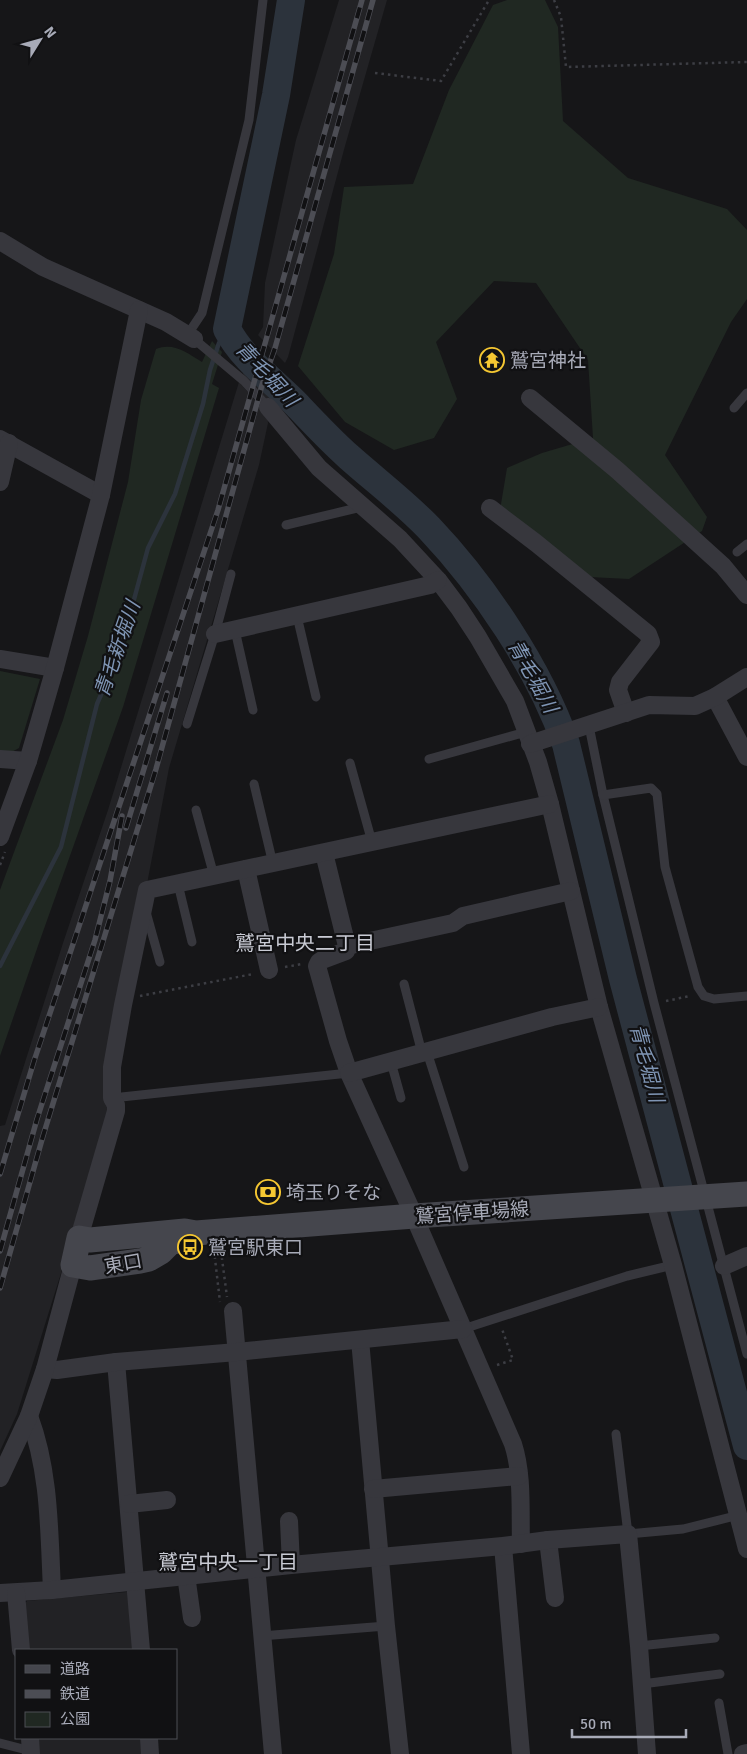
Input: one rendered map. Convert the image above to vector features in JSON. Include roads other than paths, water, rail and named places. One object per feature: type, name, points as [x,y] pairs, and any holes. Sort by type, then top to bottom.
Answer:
[{"type":"main road","name":"鷲宮停車場線","points":[[205,1240],[414,1216],[747,1194]]},
{"type":"main road","name":"東口","points":[[185,1231],[205,1240],[187,1238],[170,1243],[161,1252],[149,1259],[90,1268],[73,1265],[79,1238],[90,1240],[185,1231]]},
{"type":"main road","points":[[109,1238],[104,1240],[99,1250],[102,1259],[114,1265]]},
{"type":"street","points":[[0,241],[43,267],[166,322],[194,340]]},
{"type":"street","points":[[0,836],[7,799],[28,761],[101,495],[139,310]]},
{"type":"street","points":[[530,398],[617,470],[723,566],[747,595]]},
{"type":"street","points":[[268,408],[314,462],[400,539],[438,580],[464,615],[515,701],[532,740],[550,804],[599,1007],[658,1199],[673,1265],[747,1549]]},
{"type":"street","points":[[0,482],[4,441],[101,495]]},
{"type":"street","points":[[490,508],[648,634],[651,642],[620,682],[618,690],[626,713]]},
{"type":"street","points":[[215,634],[430,585],[438,580]]},
{"type":"street","points":[[0,659],[55,668]]},
{"type":"street","points":[[532,740],[586,727],[649,705],[695,706],[715,698],[747,677]]},
{"type":"street","points":[[715,698],[747,756]]},
{"type":"street","points":[[0,759],[28,761]]},
{"type":"street","points":[[79,1238],[116,1111],[116,1105],[112,1098],[112,1067],[147,890],[550,804]]},
{"type":"street","points":[[324,853],[347,946],[346,951],[319,962],[317,966],[338,1041],[349,1073],[414,1216],[513,1444],[517,1456],[519,1476],[521,1544]]},
{"type":"street","points":[[246,869],[269,970]]},
{"type":"street","points":[[347,946],[452,923],[463,916],[571,891]]},
{"type":"street","points":[[349,1073],[552,1017],[599,1007]]},
{"type":"street","points":[[724,1266],[747,1256]]},
{"type":"street","points":[[0,1478],[29,1416],[45,1369],[73,1265]]},
{"type":"street","points":[[227,1310],[237,1352],[273,1754]]},
{"type":"street","points":[[45,1369],[57,1370],[116,1362],[237,1352],[463,1329]]},
{"type":"street","points":[[360,1340],[386,1626],[400,1754]]},
{"type":"street","points":[[116,1362],[141,1649]]},
{"type":"street","points":[[29,1416],[35,1431],[47,1484],[52,1590]]},
{"type":"street","points":[[373,1489],[519,1476]]},
{"type":"street","points":[[128,1504],[167,1500]]},
{"type":"street","points":[[288,1521],[291,1564]]},
{"type":"street","points":[[21,1649],[8,1593],[52,1590],[291,1564],[628,1534],[647,1754]]},
{"type":"street","points":[[548,1540],[555,1598]]},
{"type":"street","points":[[503,1546],[521,1754]]},
{"type":"street","points":[[186,1576],[192,1618]]},
{"type":"street","points":[[149,1739],[150,1754]]},
{"type":"street","points":[[743,1754],[747,1753]]},
{"type":"lane","points":[[263,0],[249,120],[194,340],[244,381],[268,408]]},
{"type":"lane","points":[[734,408],[747,393]]},
{"type":"lane","points":[[286,525],[357,508],[362,505]]},
{"type":"lane","points":[[737,552],[747,544]]},
{"type":"lane","points":[[187,724],[215,634],[231,574]]},
{"type":"lane","points":[[297,616],[316,697]]},
{"type":"lane","points":[[235,630],[253,710]]},
{"type":"lane","points":[[586,727],[703,1196],[747,1354]]},
{"type":"lane","points":[[429,759],[532,740]]},
{"type":"lane","points":[[350,763],[372,842]]},
{"type":"lane","points":[[254,784],[273,864]]},
{"type":"lane","points":[[603,795],[651,788],[657,794],[666,866],[701,993],[714,999],[747,996]]},
{"type":"lane","points":[[196,810],[214,876]]},
{"type":"lane","points":[[178,884],[192,942]]},
{"type":"lane","points":[[144,904],[160,962]]},
{"type":"lane","points":[[404,984],[464,1167]]},
{"type":"lane","points":[[391,1062],[401,1098]]},
{"type":"lane","points":[[112,1098],[349,1073]]},
{"type":"lane","points":[[463,1329],[627,1276],[673,1265]]},
{"type":"lane","points":[[616,1434],[628,1534],[683,1528],[738,1515]]},
{"type":"lane","points":[[261,1636],[386,1626]]},
{"type":"lane","points":[[639,1646],[715,1638]]},
{"type":"lane","points":[[642,1684],[720,1674]]},
{"type":"lane","points":[[719,1703],[728,1754]]},
{"type":"lane","points":[[0,1743],[31,1747]]},
{"type":"waterway","name":"青毛堀川","points":[[291,0],[276,95],[227,329],[241,351],[260,370],[342,451],[419,518],[450,551],[508,629],[541,686],[555,715],[566,744],[623,979],[747,1446]]},
{"type":"waterway","name":"青毛新堀川","points":[[0,966],[61,847],[97,704],[120,651],[148,548],[175,494],[203,404],[210,370],[219,343],[227,329]]},
{"type":"railway","points":[[0,1174],[34,1061],[218,510],[362,0]]},
{"type":"railway","points":[[0,1288],[43,1136],[156,769],[262,385],[275,348],[373,0]]},
{"type":"railway","points":[[126,828],[167,693]]},
{"type":"railway","points":[[0,1251],[37,1119],[95,940],[110,881],[122,816]]},
{"type":"place","name":"鷲宮神社","points":[[492,360]]},
{"type":"place","name":"埼玉りそな","points":[[268,1192]]},
{"type":"place","name":"鷲宮駅東口","points":[[190,1247]]},
{"type":"district","name":"鷲宮中央二丁目","points":[[305,943]]},
{"type":"district","name":"鷲宮中央一丁目","points":[[228,1562]]}]
